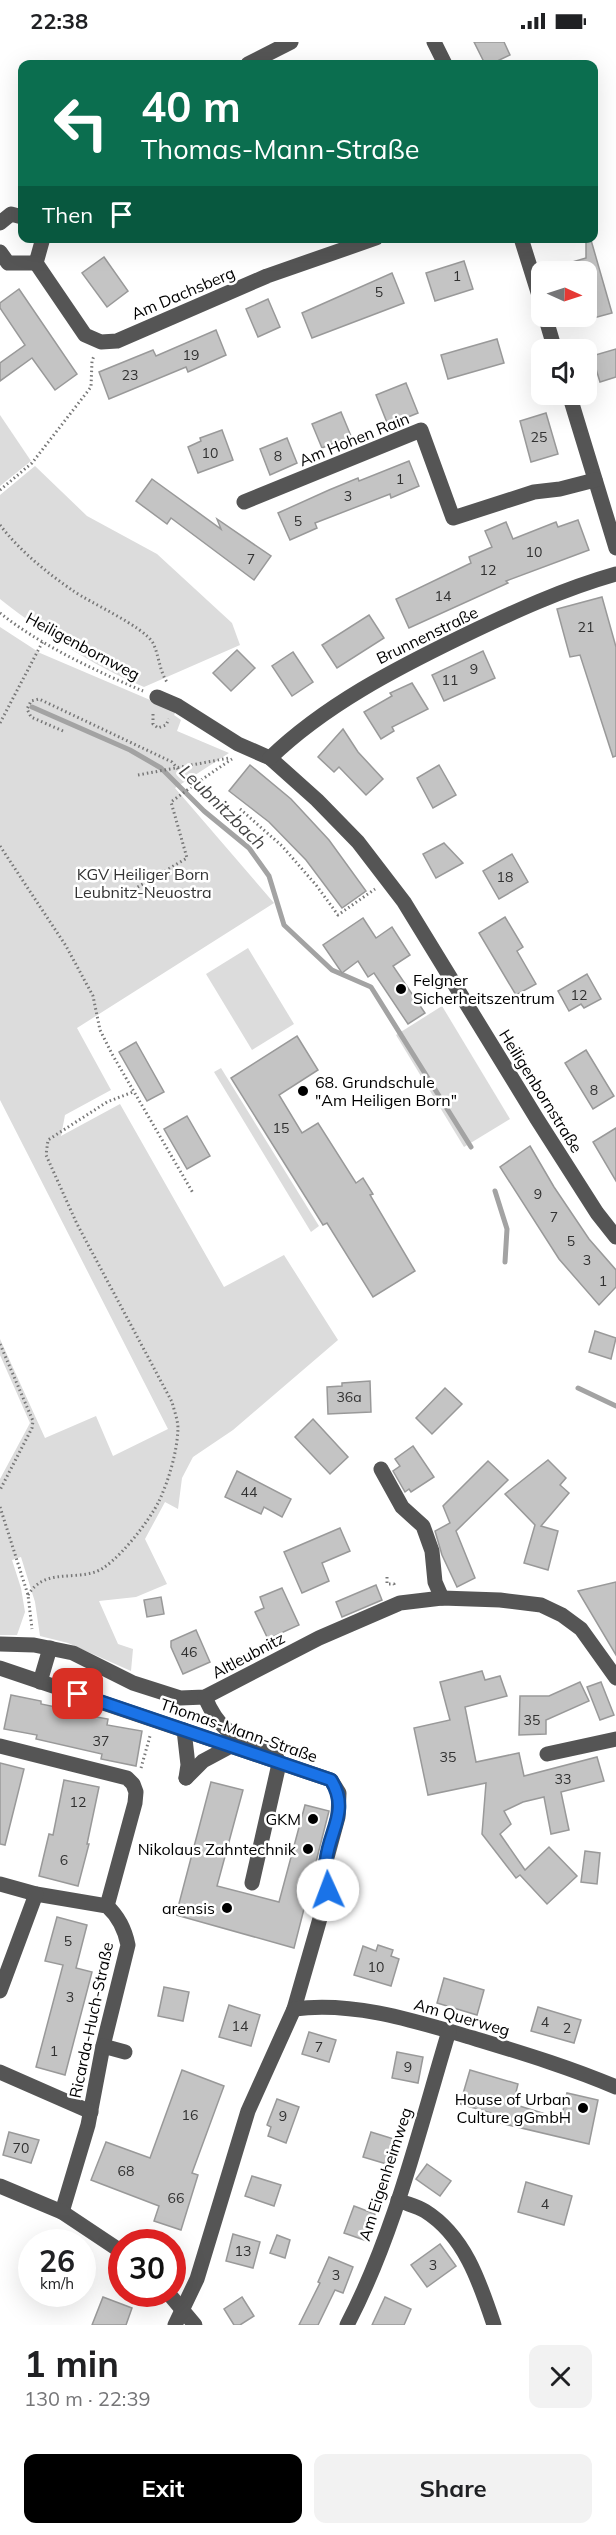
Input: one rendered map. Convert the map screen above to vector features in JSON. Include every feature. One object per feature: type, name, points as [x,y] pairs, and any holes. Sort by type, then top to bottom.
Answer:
[{"type":"street","points":[[256,60],[291,42]]},
{"type":"street","points":[[434,42],[443,60]]},
{"type":"street","points":[[0,223],[11,214],[18,216]]},
{"type":"street","points":[[36,263],[42,243]]},
{"type":"street","name":"Am Dachsberg","points":[[101,342],[117,341],[267,276],[362,243]]},
{"type":"street","points":[[523,243],[531,270]]},
{"type":"street","points":[[0,252],[8,263],[36,263]]},
{"type":"street","points":[[36,263],[86,335],[101,342]]},
{"type":"street","points":[[572,405],[616,548]]},
{"type":"street","name":"Am Hohen Rain","points":[[244,502],[421,430],[453,518],[534,492],[560,489],[595,480]]},
{"type":"street","name":"Brunnenstraße","points":[[270,758],[296,736],[393,670],[525,607],[584,583],[616,574]]},
{"type":"street","name":"Heiligenbornstraße","points":[[157,697],[178,706],[245,747],[270,758],[317,800],[357,842],[388,880],[597,1214],[616,1237]]},
{"type":"street","points":[[381,1469],[402,1507],[423,1526],[432,1551],[435,1582],[442,1598]]},
{"type":"street","name":"Altleubnitz","points":[[0,1644],[34,1645],[73,1653],[133,1683],[180,1698],[205,1697],[319,1638],[400,1603],[442,1598],[500,1600],[541,1605],[562,1615],[581,1629],[616,1678]]},
{"type":"street","points":[[40,1682],[50,1648]]},
{"type":"street","name":"Thomas-Mann-Straße","points":[[0,1668],[331,1780],[339,1793],[338,1817],[326,1861],[328,1890],[294,2009],[248,2111],[197,2279],[175,2325]]},
{"type":"street","points":[[205,1697],[220,1726],[274,1750],[279,1764],[252,1883]]},
{"type":"street","points":[[184,1730],[188,1765],[186,1778],[203,1761],[231,1746]]},
{"type":"street","points":[[547,1754],[616,1739]]},
{"type":"street","points":[[0,1746],[127,1778],[133,1784],[135,1803],[107,1906],[36,1894],[0,1884]]},
{"type":"street","points":[[0,1991],[36,1894]]},
{"type":"street","name":"Ricarda-Huch-Straße","points":[[62,2212],[91,2112],[103,2046],[128,1945],[121,1923],[107,1906]]},
{"type":"street","name":"Am Querweg","points":[[294,2009],[313,2006],[366,2010],[449,2031],[564,2066],[616,2086]]},
{"type":"street","name":"Am Eigenheimweg","points":[[347,2325],[366,2288],[398,2200],[449,2031]]},
{"type":"street","points":[[103,2046],[125,2052]]},
{"type":"street","name":"Ricarda-Huch-Straße","points":[[0,2072],[91,2112]]},
{"type":"street","points":[[0,2186],[62,2212],[108,2243]]},
{"type":"street","points":[[398,2200],[424,2211],[453,2233],[479,2280],[494,2325]]},
{"type":"street","points":[[182,2308],[195,2325]]},
{"type":"path","points":[[0,490],[32,463],[91,387],[92,361],[101,342]]},
{"type":"path","points":[[0,525],[9,537],[45,570],[73,591],[139,631],[152,642],[169,685]]},
{"type":"path","name":"Heiligenbornweg","points":[[0,613],[43,641],[109,676],[157,697]]},
{"type":"path","points":[[0,723],[43,641]]},
{"type":"path","points":[[63,731],[31,717],[27,709],[31,701],[39,699],[172,762],[178,769]]},
{"type":"path","points":[[126,894],[187,858],[171,802],[236,756],[138,775]]},
{"type":"path","points":[[240,809],[282,846],[316,885],[338,915],[388,880]]},
{"type":"path","points":[[0,846],[66,946],[93,996],[100,1030],[112,1054],[193,1193]]},
{"type":"path","points":[[28,1595],[34,1586],[50,1577],[96,1572],[119,1557],[159,1502],[174,1456],[178,1427],[172,1402],[77,1224],[46,1155],[48,1140],[107,1102],[133,1092]]},
{"type":"path","points":[[0,1344],[33,1421],[32,1428],[0,1490]]},
{"type":"path","points":[[0,1507],[28,1595],[34,1645]]},
{"type":"path","points":[[387,1577],[387,1584]]},
{"type":"path","points":[[133,1784],[140,1772],[148,1741]]},
{"type":"green space","points":[[0,415],[31,461],[0,486]]},
{"type":"green space","points":[[35,466],[87,516],[157,554],[232,623],[240,645],[144,687],[105,669],[69,648],[0,599],[0,495]]},
{"type":"green space","name":"KGV Heiliger Born Leubnitz-Neuostra","points":[[0,627],[40,653],[176,711],[174,715],[181,720],[177,731],[229,753],[175,788],[274,903],[77,1028],[111,1090],[65,1115],[61,1136],[120,1104],[224,1287],[284,1255],[338,1340],[233,1430],[193,1457],[182,1478],[178,1509],[165,1502],[145,1539],[167,1584],[136,1597],[99,1601],[118,1644],[133,1649],[131,1671],[68,1643],[40,1636],[35,1602],[21,1557],[12,1560],[21,1588],[25,1612],[17,1635],[0,1635],[0,1479],[30,1423],[0,1355],[0,1339],[45,1438],[96,1416],[113,1456],[168,1429],[0,1100]]},
{"type":"green space","points":[[248,948],[294,1024],[252,1050],[206,974]]},
{"type":"green space","points":[[442,1006],[510,1119],[464,1147],[396,1035]]},
{"type":"green space","points":[[221,1068],[319,1226],[311,1232],[214,1072]]},
{"type":"building","points":[[474,42],[504,42],[510,55],[499,60],[483,60]]},
{"type":"building","points":[[586,243],[592,243],[612,313],[597,317],[597,261],[576,261],[586,258]]},
{"type":"building","points":[[104,257],[128,291],[107,307],[82,273]]},
{"type":"building","points":[[464,261],[473,289],[435,301],[426,273]]},
{"type":"building","points":[[392,273],[404,303],[312,338],[302,313]]},
{"type":"building","points":[[19,289],[77,374],[55,390],[32,358],[0,381],[0,363],[25,345],[0,308],[0,303]]},
{"type":"building","points":[[268,299],[280,327],[258,337],[246,309]]},
{"type":"building","points":[[216,330],[226,355],[188,372],[186,367],[109,399],[99,372],[153,350],[156,356]]},
{"type":"building","points":[[497,339],[504,363],[448,379],[441,355]]},
{"type":"building","points":[[616,349],[616,377],[600,382],[597,372],[597,355]]},
{"type":"building","points":[[406,383],[418,413],[388,425],[376,395]]},
{"type":"building","points":[[341,412],[351,436],[322,448],[312,424]]},
{"type":"building","points":[[546,413],[558,454],[531,462],[520,421]]},
{"type":"building","points":[[222,430],[233,460],[198,473],[188,447],[201,441],[200,438]]},
{"type":"building","points":[[287,438],[297,463],[270,475],[260,449]]},
{"type":"building","points":[[409,461],[419,486],[391,498],[390,494],[315,523],[317,528],[290,540],[278,513],[358,478],[359,481]]},
{"type":"building","points":[[152,479],[221,529],[217,519],[271,556],[254,580],[171,518],[167,524],[136,501]]},
{"type":"building","points":[[578,520],[589,550],[506,581],[508,583],[409,628],[396,599],[471,563],[469,557],[492,547],[485,531],[506,522],[513,539],[556,522],[558,527]]},
{"type":"building","points":[[602,597],[616,647],[616,756],[613,757],[580,655],[570,657],[557,609]]},
{"type":"building","points":[[369,615],[384,638],[337,668],[322,645]]},
{"type":"building","points":[[237,650],[255,668],[231,691],[213,673]]},
{"type":"building","points":[[483,651],[495,678],[444,701],[432,675]]},
{"type":"building","points":[[293,652],[313,682],[292,696],[272,666]]},
{"type":"building","points":[[412,683],[428,709],[392,727],[394,731],[381,739],[364,712],[392,696],[390,693]]},
{"type":"building","points":[[343,729],[358,752],[383,779],[366,795],[339,767],[334,772],[318,757]]},
{"type":"building","points":[[250,765],[291,799],[329,840],[366,891],[342,908],[306,860],[269,822],[229,791]]},
{"type":"building","points":[[439,765],[456,795],[433,808],[417,778]]},
{"type":"building","points":[[444,843],[463,863],[436,878],[423,854]]},
{"type":"building","points":[[512,854],[528,882],[499,899],[483,871]]},
{"type":"building","points":[[505,917],[523,947],[517,951],[536,984],[516,995],[479,933]]},
{"type":"building","points":[[363,918],[376,938],[392,927],[410,955],[393,966],[425,1013],[408,1024],[374,973],[368,977],[358,961],[342,973],[323,945]]},
{"type":"building","points":[[587,974],[601,999],[584,1008],[581,1004],[569,1011],[558,991]]},
{"type":"building","points":[[297,1036],[318,1070],[279,1095],[302,1133],[318,1123],[356,1183],[363,1178],[373,1194],[370,1195],[415,1271],[373,1297],[327,1223],[323,1225],[231,1078]]},
{"type":"building","points":[[136,1042],[164,1092],[147,1101],[119,1052]]},
{"type":"building","points":[[586,1050],[614,1096],[593,1109],[565,1063]]},
{"type":"building","points":[[187,1116],[210,1156],[187,1169],[164,1129]]},
{"type":"building","points":[[616,1128],[616,1181],[593,1142]]},
{"type":"building","points":[[530,1146],[589,1239],[616,1270],[616,1287],[599,1305],[559,1259],[500,1167]]},
{"type":"building","points":[[595,1331],[616,1338],[611,1359],[589,1352]]},
{"type":"building","points":[[370,1381],[371,1412],[328,1414],[327,1387],[342,1386],[342,1383]]},
{"type":"building","points":[[445,1388],[462,1404],[432,1434],[416,1418]]},
{"type":"building","points":[[313,1419],[348,1457],[330,1474],[295,1437]]},
{"type":"building","points":[[413,1446],[434,1477],[411,1492],[409,1489],[405,1492],[393,1471],[400,1466],[395,1459]]},
{"type":"building","points":[[548,1460],[566,1478],[560,1485],[569,1493],[541,1526],[558,1531],[548,1570],[524,1563],[535,1525],[505,1494]]},
{"type":"building","points":[[488,1461],[508,1480],[456,1531],[475,1578],[457,1587],[442,1555],[435,1531],[450,1523],[443,1506]]},
{"type":"building","points":[[237,1471],[291,1499],[282,1517],[264,1507],[261,1514],[225,1497]]},
{"type":"building","points":[[340,1528],[350,1551],[322,1563],[329,1581],[302,1593],[284,1552]]},
{"type":"building","points":[[616,1582],[616,1655],[578,1591]]},
{"type":"building","points":[[376,1585],[382,1600],[342,1617],[336,1602]]},
{"type":"building","points":[[282,1588],[299,1625],[268,1639],[255,1612],[264,1608],[260,1597]]},
{"type":"building","points":[[161,1597],[164,1614],[147,1617],[144,1600]]},
{"type":"building","points":[[196,1630],[210,1662],[183,1674],[171,1647],[171,1641]]},
{"type":"building","points":[[482,1671],[485,1680],[500,1676],[507,1696],[465,1707],[476,1762],[519,1753],[524,1776],[597,1757],[604,1781],[561,1792],[569,1830],[551,1834],[544,1797],[523,1802],[504,1811],[511,1824],[500,1834],[525,1870],[549,1847],[577,1876],[547,1904],[520,1875],[516,1878],[482,1834],[486,1783],[428,1795],[414,1728],[450,1720],[440,1682]]},
{"type":"building","points":[[580,1682],[589,1701],[546,1720],[546,1734],[519,1735],[520,1696],[549,1696]]},
{"type":"building","points":[[601,1682],[614,1715],[600,1720],[587,1687]]},
{"type":"building","points":[[11,1695],[41,1701],[41,1704],[75,1711],[75,1713],[108,1719],[107,1725],[142,1731],[136,1766],[101,1759],[102,1754],[36,1739],[37,1735],[4,1729]]},
{"type":"building","points":[[0,1763],[24,1769],[5,1845],[0,1844]]},
{"type":"building","points":[[64,1780],[99,1787],[87,1844],[89,1844],[78,1886],[39,1876],[49,1834],[53,1835]]},
{"type":"building","points":[[211,1782],[243,1790],[217,1886],[279,1902],[305,1805],[329,1811],[294,1948],[176,1915]]},
{"type":"building","points":[[585,1851],[600,1853],[597,1884],[581,1882]]},
{"type":"building","points":[[57,1917],[87,1925],[76,1968],[92,1972],[65,2075],[36,2067],[63,1965],[45,1961]]},
{"type":"building","points":[[378,1945],[393,1950],[391,1956],[399,1959],[391,1986],[354,1975],[363,1946],[376,1951]]},
{"type":"building","points":[[444,1978],[484,1990],[477,2015],[437,2003]]},
{"type":"building","points":[[164,1987],[189,1992],[183,2021],[158,2016]]},
{"type":"building","points":[[229,2005],[260,2015],[251,2046],[219,2037]]},
{"type":"building","points":[[538,2007],[581,2020],[574,2043],[531,2031]]},
{"type":"building","points":[[309,2032],[336,2040],[329,2062],[302,2054]]},
{"type":"building","points":[[397,2052],[423,2057],[418,2083],[392,2078]]},
{"type":"building","points":[[182,2070],[224,2086],[192,2173],[198,2175],[181,2229],[154,2221],[159,2206],[91,2180],[106,2142],[150,2158]]},
{"type":"building","points":[[470,2070],[518,2084],[513,2104],[552,2116],[553,2113],[562,2115],[567,2093],[598,2100],[589,2144],[500,2123],[502,2116],[460,2104]]},
{"type":"building","points":[[277,2099],[299,2107],[286,2143],[268,2136],[271,2127],[267,2125]]},
{"type":"building","points":[[9,2132],[39,2140],[31,2163],[3,2155]]},
{"type":"building","points":[[371,2132],[397,2140],[390,2165],[363,2157]]},
{"type":"building","points":[[427,2164],[451,2181],[440,2196],[416,2179]]},
{"type":"building","points":[[252,2176],[281,2185],[274,2206],[245,2196]]},
{"type":"building","points":[[526,2182],[572,2196],[564,2225],[518,2212]]},
{"type":"building","points":[[354,2206],[375,2214],[367,2241],[344,2233]]},
{"type":"building","points":[[233,2234],[260,2242],[253,2268],[226,2261]]},
{"type":"building","points":[[277,2235],[290,2240],[285,2258],[270,2253]]},
{"type":"building","points":[[440,2244],[456,2266],[427,2287],[411,2265]]},
{"type":"building","points":[[329,2257],[353,2267],[343,2293],[335,2290],[318,2325],[299,2325],[320,2283],[318,2282]]},
{"type":"building","points":[[103,2297],[108,2299],[108,2307],[132,2308],[126,2325],[92,2325]]},
{"type":"building","points":[[242,2297],[254,2316],[240,2325],[234,2325],[224,2309]]},
{"type":"building","points":[[385,2297],[411,2309],[404,2325],[372,2325]]},
{"type":"waterway","name":"Leubnitzbach","points":[[32,707],[130,750],[161,768],[204,811],[249,848],[269,876],[284,925],[332,970],[371,987],[471,1147]]},
{"type":"waterway","name":"Leubnitzbach","points":[[495,1191],[507,1229],[505,1262]]},
{"type":"waterway","name":"Leubnitzbach","points":[[578,1388],[616,1406]]},
{"type":"place","name":"Felgner Sicherheitszentrum","points":[[401,989]]},
{"type":"place","name":"68. Grundschule \"Am Heiligen Born\"","points":[[303,1091]]},
{"type":"place","name":"GKM","points":[[313,1819]]},
{"type":"place","name":"Nikolaus Zahntechnik","points":[[308,1849]]},
{"type":"place","name":"arensis","points":[[227,1908]]},
{"type":"place","name":"House of Urban Culture gGmbH","points":[[583,2108]]},
{"type":"route","points":[[78,1694],[331,1780],[339,1793],[338,1817],[326,1861],[328,1890]]}]
